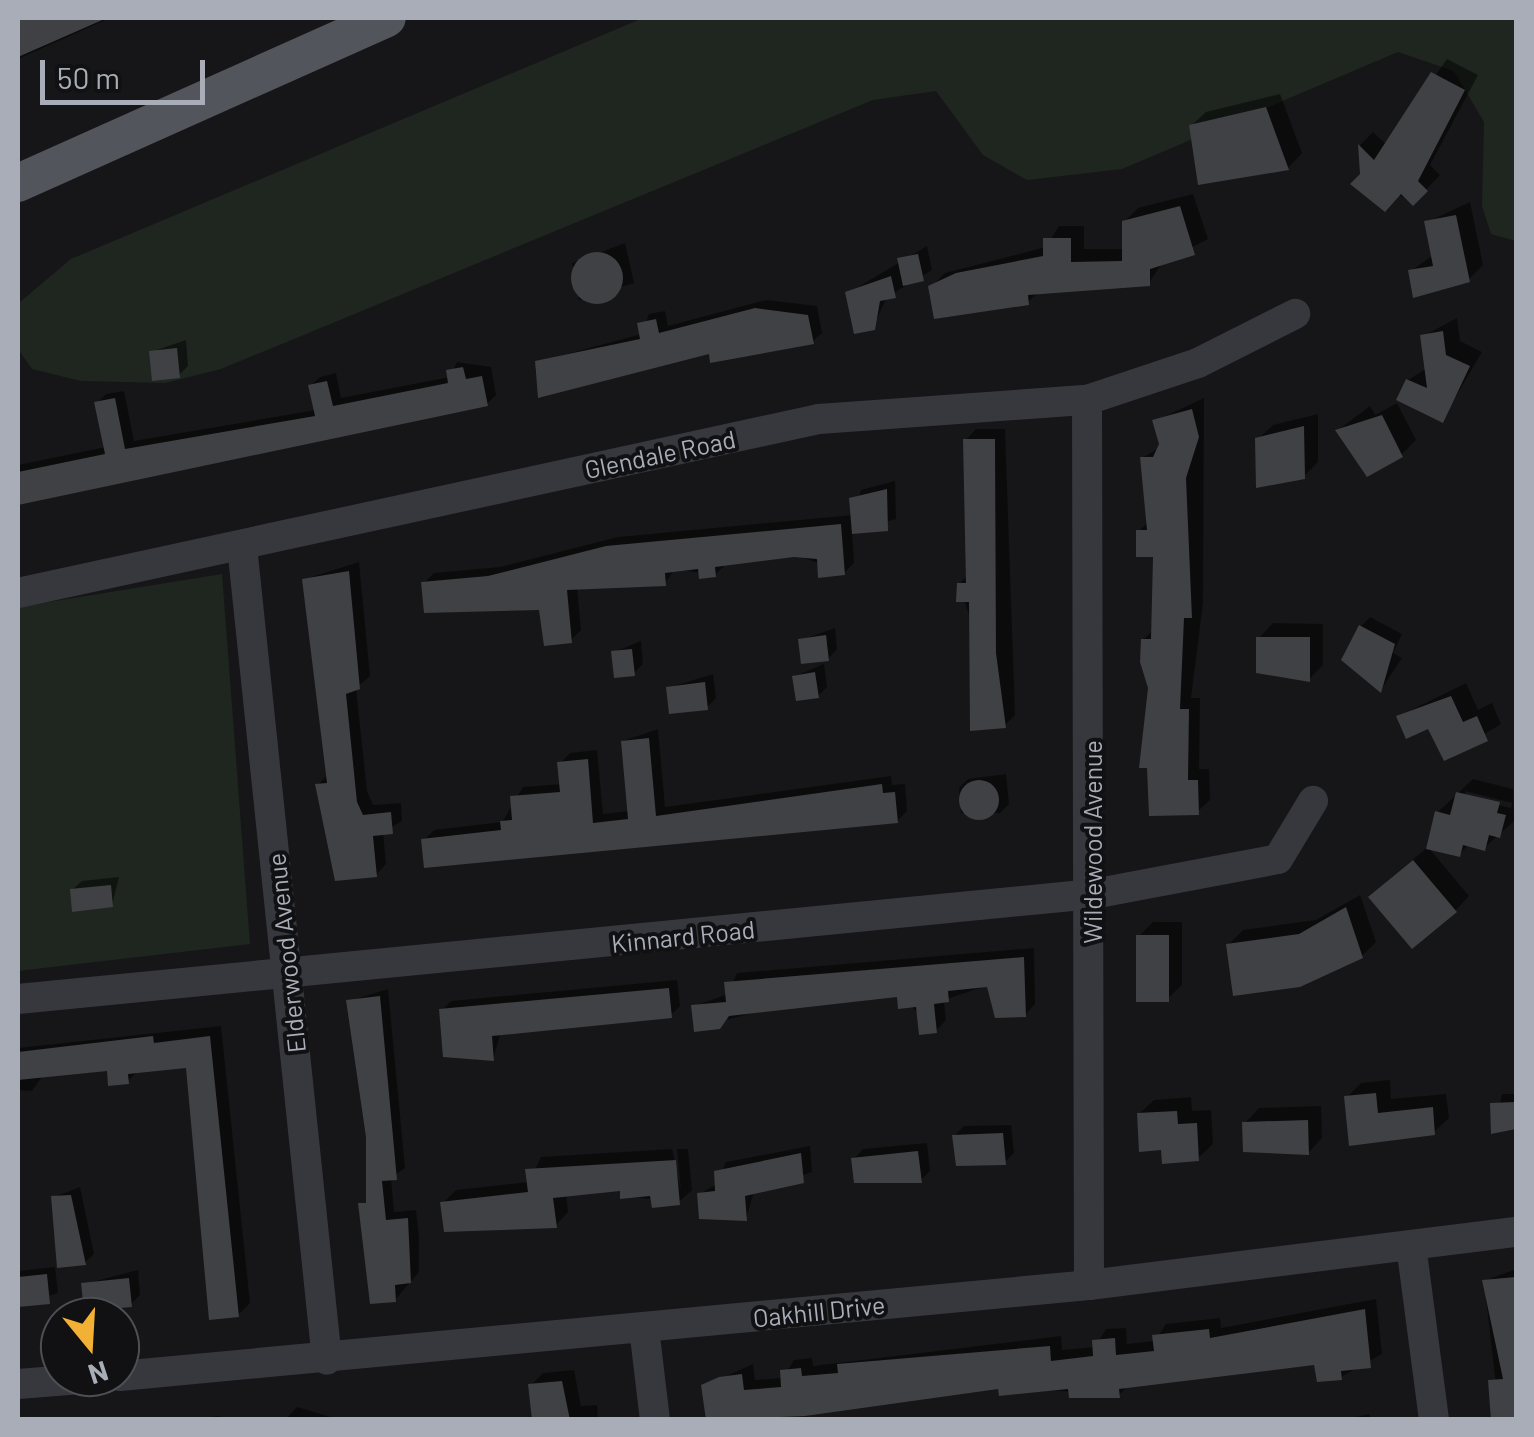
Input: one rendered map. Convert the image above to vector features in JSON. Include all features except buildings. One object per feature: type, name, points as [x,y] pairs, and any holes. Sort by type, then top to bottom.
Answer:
[{"type":"main road","points":[[18,183],[388,18]]},
{"type":"street","name":"Glendale Road","points":[[18,593],[819,419],[1087,400],[1198,363],[1295,314]]},
{"type":"street","name":"Wildewood Avenue","points":[[1087,400],[1093,894],[1089,1285]]},
{"type":"street","name":"Elderwood Avenue","points":[[242,546],[327,1360]]},
{"type":"street","name":"Kinnard Road","points":[[18,999],[288,976],[1093,894],[1278,860],[1314,801]]},
{"type":"street","name":"Oakhill Drive","points":[[140,1374],[327,1360],[1089,1285],[1516,1232]]},
{"type":"street","points":[[1410,1245],[1434,1420]]},
{"type":"street","points":[[644,1328],[654,1420]]},
{"type":"shaded area","points":[[643,18],[1516,18],[1516,241],[1491,234],[1482,206],[1484,122],[1454,71],[1398,52],[1122,169],[1027,180],[983,155],[936,91],[873,100],[221,369],[165,383],[81,381],[32,369],[18,349],[20,302],[71,259]]},
{"type":"shaded area","points":[[222,574],[250,944],[18,971],[18,607]]}]
